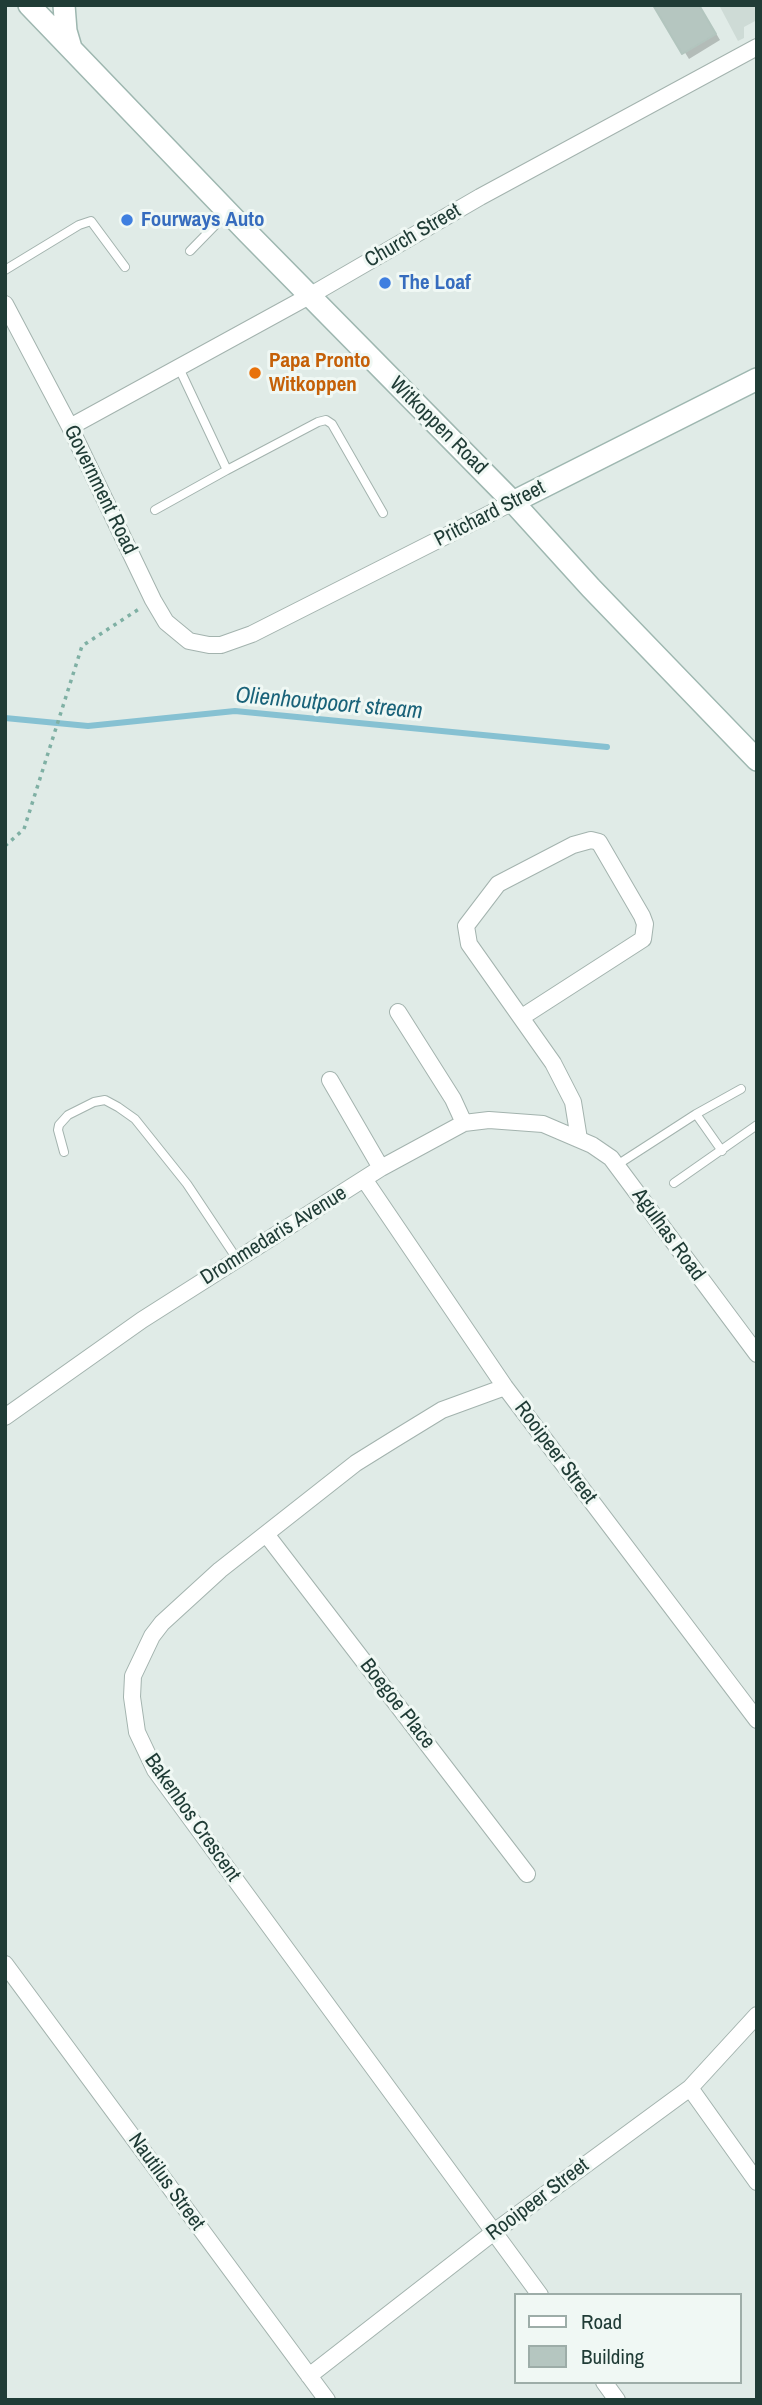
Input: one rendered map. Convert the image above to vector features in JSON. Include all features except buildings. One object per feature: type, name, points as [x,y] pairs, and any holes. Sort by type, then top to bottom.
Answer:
[{"type":"main road","name":"Witkoppen Road","points":[[29,5],[513,502],[627,626],[757,760]]},
{"type":"main road","points":[[64,5],[71,48]]},
{"type":"main road","name":"Pritchard Street","points":[[513,502],[757,379]]},
{"type":"street","name":"Church Street","points":[[70,427],[311,295],[480,197],[757,47]]},
{"type":"street","name":"Government Road","points":[[5,304],[70,427],[166,622],[189,640],[221,645]]},
{"type":"street","name":"Pritchard Street","points":[[221,645],[252,634],[513,502]]},
{"type":"street","points":[[522,1017],[643,939],[645,931],[642,916],[599,842],[591,840],[573,845],[498,884],[466,926],[469,944],[522,1017],[573,1102],[572,1135]]},
{"type":"street","points":[[398,1012],[453,1099],[464,1123]]},
{"type":"street","points":[[330,1080],[381,1168]]},
{"type":"street","name":"Drommedaris Avenue","points":[[5,1417],[142,1320],[237,1259],[381,1168],[464,1123],[516,1121],[543,1124],[572,1135]]},
{"type":"street","name":"Agulhas Road","points":[[572,1135],[592,1145],[617,1165],[757,1354]]},
{"type":"street","name":"Rooipeer Street","points":[[364,1179],[505,1387],[757,1720]]},
{"type":"street","name":"Bakenbos Crescent","points":[[505,1387],[442,1410],[356,1463],[207,1581],[162,1623],[152,1636],[133,1676],[132,1697],[137,1732],[155,1770],[539,2293]]},
{"type":"street","name":"Boegoe Place","points":[[266,1534],[527,1874]]},
{"type":"street","name":"Nautilus Street","points":[[5,1964],[327,2400]]},
{"type":"street","name":"Rooipeer Street","points":[[309,2376],[494,2232],[690,2088],[757,2015]]},
{"type":"street","points":[[690,2088],[757,2182]]},
{"type":"street","points":[[605,2384],[617,2400]]},
{"type":"lane","points":[[190,251],[228,212]]},
{"type":"lane","points":[[5,270],[79,225],[91,221],[125,267]]},
{"type":"lane","points":[[179,368],[227,470]]},
{"type":"lane","points":[[155,510],[326,420],[332,424],[383,513]]},
{"type":"lane","points":[[617,1165],[696,1114],[741,1089]]},
{"type":"lane","points":[[64,1152],[58,1130],[68,1115],[94,1102],[106,1100],[118,1107],[135,1119],[187,1184],[237,1259]]},
{"type":"lane","points":[[696,1114],[722,1151]]},
{"type":"lane","points":[[674,1183],[757,1125]]},
{"type":"path","points":[[5,846],[24,829],[82,646],[153,600]]},
{"type":"shaded area","points":[[719,5],[757,5],[757,20],[744,27],[744,38],[738,41]]},
{"type":"waterway","name":"Olienhoutpoort stream","points":[[5,718],[88,726],[235,711],[607,747]]},
{"type":"place","name":"Fourways Auto","points":[[127,220]]},
{"type":"place","name":"The Loaf","points":[[385,283]]},
{"type":"place","name":"Papa Pronto Witkoppen","points":[[255,373]]}]
